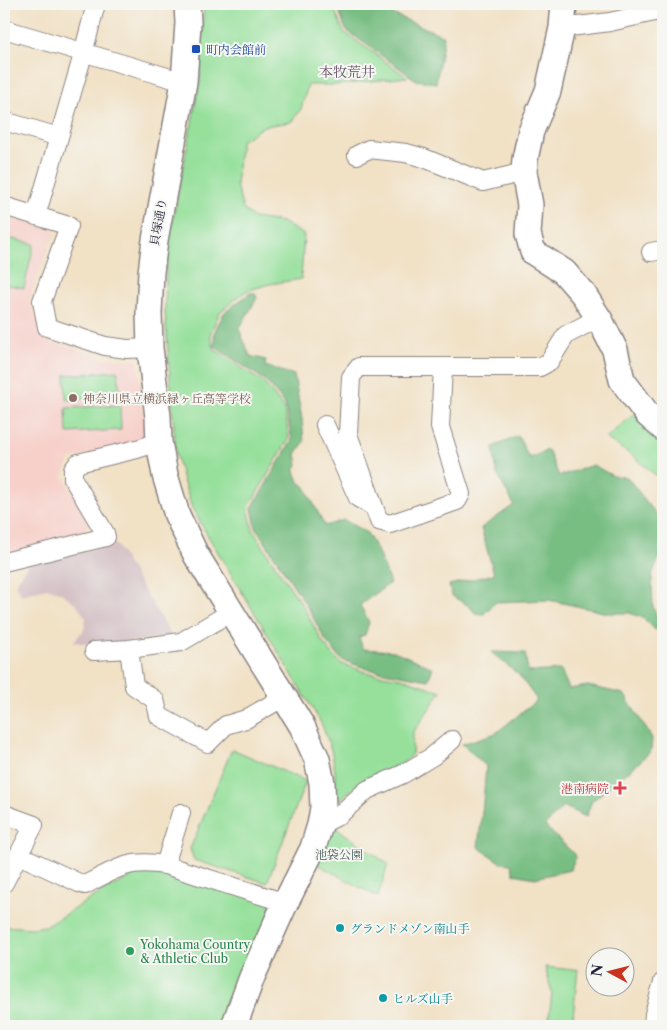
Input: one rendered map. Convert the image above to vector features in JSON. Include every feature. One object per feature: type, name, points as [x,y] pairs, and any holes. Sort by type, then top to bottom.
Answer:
[{"type":"street","points":[[36,216],[96,4]]},
{"type":"street","name":"貝塚通り","points":[[187,4],[188,23],[184,82],[155,240],[148,313],[159,442],[165,475],[177,514],[196,555],[302,726],[317,759],[322,783],[323,808],[314,848],[252,977],[234,1026]]},
{"type":"street","points":[[663,10],[610,22],[563,16],[548,91],[531,131],[524,172],[530,205],[528,234],[533,252],[564,272],[584,295],[614,350],[622,380],[647,414],[663,428]]},
{"type":"street","points":[[4,29],[184,82]]},
{"type":"street","points":[[4,121],[59,137]]},
{"type":"street","points":[[357,156],[369,149],[406,153],[424,158],[483,182],[524,172]]},
{"type":"street","points":[[4,206],[70,226],[42,301],[47,327],[105,346],[127,349],[150,348]]},
{"type":"street","points":[[443,367],[440,427],[461,494],[457,501],[390,524],[379,521],[348,434],[351,377],[359,367],[443,367],[540,367],[549,362],[566,335],[598,318]]},
{"type":"street","points":[[325,424],[358,498],[374,508]]},
{"type":"street","points":[[4,562],[106,538],[73,479],[73,470],[78,463],[159,442]]},
{"type":"street","points":[[94,651],[129,649],[181,642],[231,612]]},
{"type":"street","points":[[129,649],[134,686],[155,700],[160,716],[208,744],[226,725],[246,719],[284,696]]},
{"type":"street","points":[[320,825],[338,816],[366,790],[403,774],[433,756],[452,740]]},
{"type":"street","points":[[165,865],[181,813]]},
{"type":"street","points":[[4,814],[34,825],[4,883]]},
{"type":"street","points":[[19,855],[78,883],[85,884],[125,866],[136,864],[165,865],[286,903]]},
{"type":"street","points":[[653,1026],[654,1014],[663,982]]},
{"type":"shaded area","name":"神奈川県立横浜緑ヶ丘高等学校","points":[[4,214],[55,230],[29,300],[45,341],[75,348],[101,358],[138,360],[146,436],[142,439],[70,459],[63,476],[89,524],[78,537],[4,556]]},
{"type":"shaded area","points":[[116,544],[172,637],[100,645],[73,642],[84,630],[86,618],[74,602],[61,593],[47,588],[21,595],[15,585],[28,564]]},
{"type":"green space","points":[[204,4],[334,4],[333,7],[344,32],[407,77],[338,85],[308,85],[301,109],[291,122],[264,126],[241,141],[236,185],[243,209],[254,218],[282,222],[304,235],[301,279],[270,284],[246,291],[220,312],[210,334],[214,349],[264,383],[284,408],[289,439],[248,508],[253,530],[303,606],[323,643],[340,663],[368,673],[401,678],[441,691],[413,733],[412,754],[403,763],[360,782],[335,804],[334,761],[329,742],[320,721],[192,508],[176,455],[165,312],[166,271],[170,235],[200,81]]},
{"type":"green space","points":[[338,4],[388,4],[388,12],[444,36],[436,83],[416,80],[346,30],[337,6]]},
{"type":"green space","points":[[4,237],[34,244],[24,288],[4,284]]},
{"type":"green space","points":[[250,293],[255,293],[257,298],[239,329],[250,356],[266,360],[265,366],[294,375],[304,442],[296,454],[298,465],[294,468],[299,482],[305,487],[325,526],[344,520],[367,533],[377,550],[390,583],[360,605],[369,622],[365,635],[359,637],[363,649],[394,651],[433,668],[428,680],[368,669],[342,660],[326,641],[305,603],[256,528],[252,508],[292,440],[285,404],[265,380],[215,347],[214,333],[224,313]]},
{"type":"green space","points":[[118,371],[120,397],[66,400],[65,375]]},
{"type":"green space","points":[[120,405],[121,430],[67,433],[66,408]]},
{"type":"green space","points":[[637,412],[663,438],[663,473],[660,479],[633,456],[606,438]]},
{"type":"green space","points":[[518,436],[529,458],[548,450],[559,476],[593,465],[613,476],[627,477],[663,522],[663,556],[659,558],[652,575],[653,607],[662,627],[655,630],[641,617],[629,613],[608,613],[549,600],[496,602],[484,614],[475,613],[469,606],[452,596],[449,585],[494,574],[481,528],[514,505],[497,474],[493,447]]},
{"type":"green space","points":[[491,652],[525,653],[528,672],[561,670],[569,689],[588,686],[624,694],[652,738],[651,751],[592,801],[586,817],[563,806],[545,826],[576,856],[570,870],[535,878],[514,874],[511,864],[501,863],[478,847],[486,766],[462,744],[496,733],[537,700],[519,675]]},
{"type":"green space","points":[[232,749],[306,781],[267,883],[194,860],[190,849]]},
{"type":"green space","name":"池袋公園","points":[[335,827],[388,864],[378,897],[315,863],[325,828]]},
{"type":"green space","name":"Yokohama Country & Athletic Club","points":[[152,867],[265,901],[273,910],[227,1026],[4,1026],[4,926],[32,928],[46,926],[105,890]]},
{"type":"green space","points":[[545,967],[578,969],[573,1026],[548,1026],[552,993]]},
{"type":"place","name":"町内会館前","points":[[196,49]]},
{"type":"place","name":"神奈川県立横浜緑ヶ丘高等学校","points":[[73,398]]},
{"type":"place","name":"港南病院","points":[[620,788]]},
{"type":"place","name":"グランドメゾン南山手","points":[[340,928]]},
{"type":"place","name":"Yokohama Country & Athletic Club","points":[[130,951]]},
{"type":"place","name":"ヒルズ山手","points":[[383,998]]},
{"type":"district","name":"本牧荒井","points":[[347,72]]}]
